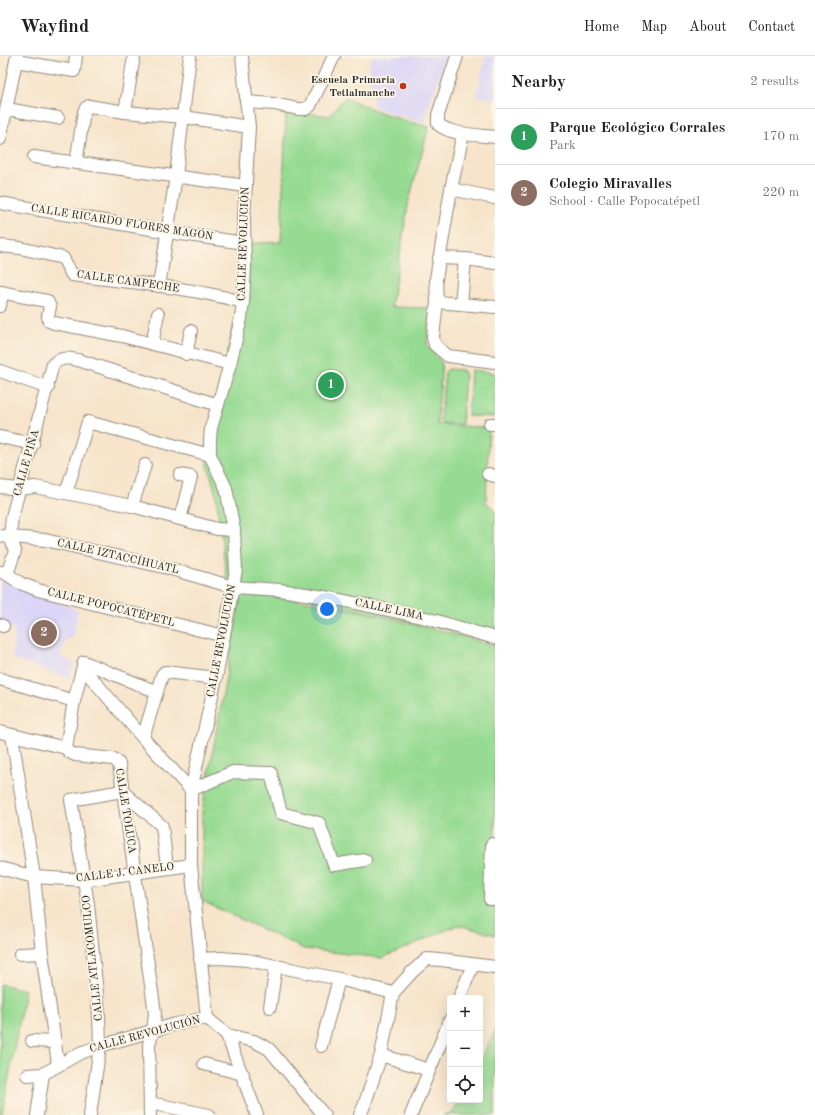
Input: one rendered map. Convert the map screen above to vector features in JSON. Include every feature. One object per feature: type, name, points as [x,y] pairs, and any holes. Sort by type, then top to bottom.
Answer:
[{"type":"street","points":[[0,139],[16,58],[74,71],[76,56]]},
{"type":"street","points":[[126,112],[134,56]]},
{"type":"street","points":[[159,286],[184,117],[190,56]]},
{"type":"street","name":"CALLE REVOLUCIÓN","points":[[42,1074],[80,1053],[100,1046],[176,1024],[207,1018],[191,865],[191,790],[216,678],[236,570],[234,530],[226,488],[210,456],[211,428],[230,364],[241,318],[243,302],[249,127],[242,56]]},
{"type":"street","points":[[246,102],[274,104],[298,109],[304,109],[310,106],[334,56]]},
{"type":"street","points":[[457,56],[437,120],[438,124],[442,127],[463,134],[495,137]]},
{"type":"street","points":[[76,163],[84,112],[89,106],[126,112],[184,117],[249,127]]},
{"type":"street","points":[[7,108],[58,118]]},
{"type":"street","points":[[463,134],[451,189],[439,258],[436,279],[437,302],[432,337],[435,345],[448,356],[495,362]]},
{"type":"street","points":[[34,157],[246,186]]},
{"type":"street","points":[[451,189],[495,198]]},
{"type":"street","name":"CALLE RICARDO FLORES MAGÓN","points":[[0,204],[244,243]]},
{"type":"street","name":"CALLE CAMPECHE","points":[[0,246],[20,248],[63,258],[72,275],[218,295],[243,302]]},
{"type":"street","points":[[439,258],[465,259],[495,263]]},
{"type":"street","points":[[460,304],[465,259]]},
{"type":"street","points":[[0,306],[1,292],[46,301],[50,307],[48,316],[49,320],[54,323],[122,336],[186,354],[230,364]]},
{"type":"street","points":[[437,302],[495,307]]},
{"type":"street","points":[[152,344],[158,314]]},
{"type":"street","points":[[186,354],[191,331]]},
{"type":"street","name":"CALLE PIÑA","points":[[4,573],[15,551],[5,536],[12,518],[54,364],[58,360],[65,358],[78,360],[218,405]]},
{"type":"street","points":[[0,371],[48,388]]},
{"type":"street","points":[[66,494],[88,422],[210,456]]},
{"type":"street","points":[[0,437],[33,444]]},
{"type":"street","points":[[132,506],[145,465]]},
{"type":"street","points":[[180,475],[191,478],[180,519]]},
{"type":"street","points":[[0,487],[19,489],[35,487],[132,506],[217,529],[234,530]]},
{"type":"street","name":"CALLE IZTACCÍHUATL","points":[[5,536],[45,540],[168,568],[233,587]]},
{"type":"street","name":"CALLE POPOCATÉPETL","points":[[4,573],[38,590],[224,636]]},
{"type":"street","name":"CALLE LIMA","points":[[233,587],[280,590],[331,598],[426,618],[495,638]]},
{"type":"street","points":[[84,662],[157,692]]},
{"type":"street","points":[[66,748],[74,701],[84,662]]},
{"type":"street","points":[[84,662],[89,676],[191,790],[233,772],[271,773],[281,813],[319,823],[334,865],[366,860]]},
{"type":"street","points":[[143,738],[162,676],[165,672],[216,678]]},
{"type":"street","points":[[0,679],[74,701]]},
{"type":"street","points":[[6,733],[34,877],[42,953],[58,1064]]},
{"type":"street","name":"CALLE TOLUCA","points":[[6,733],[66,748],[68,752],[76,755],[114,759],[119,764],[155,1013],[153,1031],[148,1044],[150,1115]]},
{"type":"street","points":[[122,791],[162,826],[167,868]]},
{"type":"street","name":"CALLE ATLACOMULCO","points":[[90,1115],[100,1046],[99,1014],[88,904],[71,800],[122,791]]},
{"type":"street","points":[[492,844],[493,879],[490,898],[495,899]]},
{"type":"street","name":"CALLE J. CANELO","points":[[0,868],[34,877],[84,880],[191,865]]},
{"type":"street","points":[[20,954],[42,953]]},
{"type":"street","points":[[200,959],[220,958],[247,960],[338,979],[393,993]]},
{"type":"street","points":[[360,1115],[381,1054],[393,993],[413,971],[427,959],[495,967]]},
{"type":"street","points":[[460,995],[473,965]]},
{"type":"street","points":[[270,1007],[276,966]]},
{"type":"street","points":[[321,1046],[338,979]]},
{"type":"street","points":[[207,1018],[227,1035],[254,1041],[269,1049],[324,1115]]},
{"type":"street","points":[[411,1115],[447,1027]]},
{"type":"street","points":[[227,1035],[258,1115]]},
{"type":"street","points":[[32,1041],[55,1042]]},
{"type":"street","points":[[381,1054],[429,1070]]},
{"type":"street","points":[[204,1064],[242,1074]]},
{"type":"street","points":[[27,1075],[42,1074],[37,1115]]},
{"type":"street","points":[[150,1103],[209,1115]]},
{"type":"shaded area","name":"Escuela Primaria Tetlalmanche","points":[[372,56],[446,56],[423,123],[374,107],[369,66]]},
{"type":"shaded area","points":[[486,56],[495,56],[495,99],[476,96]]},
{"type":"shaded area","points":[[0,579],[33,594],[78,610],[72,639],[67,638],[60,656],[74,663],[70,678],[12,659],[15,629],[0,622]]},
{"type":"green space","points":[[345,97],[386,114],[429,127],[409,200],[391,307],[430,308],[427,346],[442,363],[437,424],[489,428],[486,503],[495,509],[495,644],[469,634],[287,594],[228,588],[216,495],[205,455],[238,304],[239,244],[281,242],[286,110],[329,116]]},
{"type":"green space","points":[[448,369],[463,370],[465,373],[462,424],[442,423],[440,421],[445,372]]},
{"type":"green space","points":[[471,370],[495,373],[495,417],[468,416]]},
{"type":"green space","points":[[241,594],[306,601],[372,614],[470,638],[495,647],[495,935],[458,925],[382,958],[304,949],[202,901],[202,811]]},
{"type":"green space","points":[[0,984],[25,990],[2,1115],[0,1115]]},
{"type":"green space","points":[[495,1031],[495,1115],[443,1115],[453,1112],[458,1103],[483,1103],[483,1054]]},
{"type":"place","name":"Escuela Primaria Tetlalmanche","points":[[403,86]]},
{"type":"place","name":"Parque Ecológico Corrales","points":[[331,385]]},
{"type":"place","name":"Colegio Miravalles","points":[[44,633]]}]
